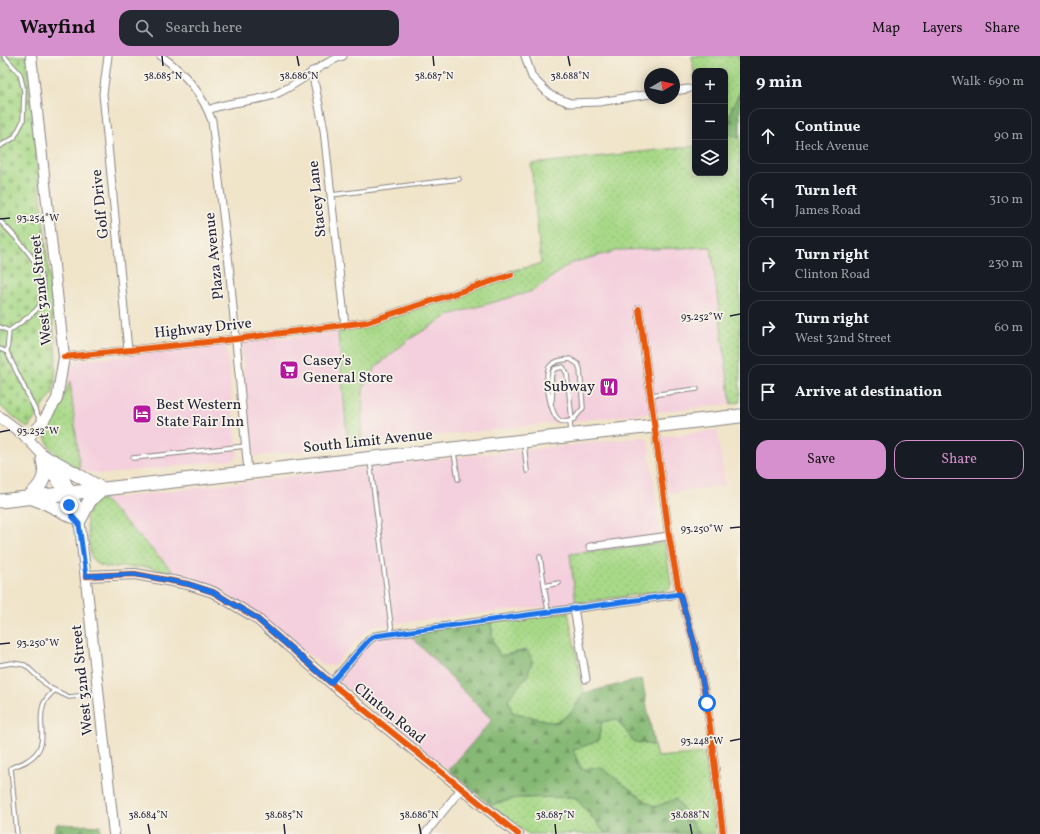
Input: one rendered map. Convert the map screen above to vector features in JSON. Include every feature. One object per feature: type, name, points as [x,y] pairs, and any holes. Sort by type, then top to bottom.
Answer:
[{"type":"highway","name":"South Limit Avenue","points":[[0,501],[740,416]]},
{"type":"highway","points":[[46,458],[102,489],[90,500],[77,520],[46,503],[29,497],[44,478],[46,458]]},
{"type":"street","name":"West 32nd Street","points":[[27,439],[42,423],[57,399],[64,357],[31,56]]},
{"type":"street","name":"Golf Drive","points":[[108,56],[103,94],[128,350]]},
{"type":"street","name":"Plaza Avenue","points":[[161,56],[185,75],[208,110],[215,137],[248,472]]},
{"type":"street","points":[[208,110],[221,104],[275,94],[312,71],[343,56]]},
{"type":"street","points":[[525,56],[532,77],[550,95],[570,103],[599,102],[644,95]]},
{"type":"street","name":"Stacey Lane","points":[[312,71],[324,130],[345,326]]},
{"type":"street","points":[[680,90],[688,88]]},
{"type":"street","name":"Highway Drive","points":[[64,357],[236,339],[367,322],[511,275]]},
{"type":"street","points":[[639,309],[669,536],[680,594],[694,642],[707,703],[723,834]]},
{"type":"street","name":"West 32nd Street","points":[[0,417],[27,439],[46,458],[68,493],[77,520],[86,576],[114,834]]},
{"type":"street","points":[[590,547],[669,536]]},
{"type":"street","name":"Clinton Road","points":[[86,576],[134,574],[188,584],[213,592],[255,617],[331,683],[518,834]]},
{"type":"street","points":[[331,683],[369,640],[375,636],[680,594]]},
{"type":"street","points":[[574,608],[586,679]]},
{"type":"street","points":[[425,834],[461,789]]},
{"type":"lane","points":[[0,146],[14,138],[23,120],[24,91],[20,74],[4,56]]},
{"type":"lane","points":[[331,195],[459,179]]},
{"type":"lane","points":[[0,221],[16,238],[37,265],[43,278],[43,293],[39,306],[9,331],[7,352],[42,423]]},
{"type":"lane","points":[[0,327],[9,331]]},
{"type":"lane","points":[[0,349],[7,352]]},
{"type":"lane","points":[[558,361],[575,361],[580,369],[584,401],[583,408],[571,420],[563,421],[557,418],[553,413],[551,404],[547,375],[550,366],[558,361]]},
{"type":"lane","points":[[551,404],[553,399],[552,372],[554,369],[563,367],[567,374],[572,435]]},
{"type":"lane","points":[[650,395],[697,389]]},
{"type":"lane","points":[[524,441],[527,471]]},
{"type":"lane","points":[[133,458],[246,446]]},
{"type":"lane","points":[[454,449],[458,479]]},
{"type":"lane","points":[[370,458],[392,633]]},
{"type":"lane","points":[[540,557],[548,611]]},
{"type":"lane","points":[[544,586],[559,583]]},
{"type":"lane","points":[[0,665],[12,663],[25,665],[54,691],[69,697],[99,694]]},
{"type":"lane","points":[[17,834],[11,768],[28,761],[36,754],[41,746],[43,733],[42,712],[44,702],[54,691]]},
{"type":"shaded area","points":[[711,247],[731,404],[361,444],[363,389],[376,367],[408,340],[449,315],[533,291],[571,263],[620,250]]},
{"type":"shaded area","points":[[338,332],[348,447],[257,456],[253,453],[241,342]]},
{"type":"shaded area","points":[[226,345],[238,455],[234,460],[104,474],[80,470],[68,367],[74,361]]},
{"type":"shaded area","points":[[717,430],[725,485],[669,493],[659,441],[662,437]]},
{"type":"shaded area","points":[[644,437],[648,440],[661,543],[570,554],[576,603],[377,625],[369,628],[333,666],[323,665],[233,598],[194,578],[174,572],[103,499],[386,465]]},
{"type":"shaded area","points":[[407,632],[492,720],[449,770],[340,683],[340,677],[374,637]]},
{"type":"green space","points":[[0,56],[26,56],[56,357],[55,379],[52,394],[28,428],[0,406]]},
{"type":"green space","points":[[692,56],[740,56],[740,92],[730,112],[728,134],[728,68],[693,68]]},
{"type":"green space","points":[[740,92],[740,138],[728,134],[730,112]]},
{"type":"green space","points":[[728,134],[740,138],[740,402],[731,404],[711,247],[620,250],[571,263],[533,291],[449,315],[408,340],[376,367],[363,389],[361,444],[348,447],[338,332],[510,277],[510,271],[541,264],[531,164],[692,146],[692,176],[728,176]]},
{"type":"green space","points":[[70,381],[80,470],[54,452],[49,446],[45,432],[47,421],[62,401]]},
{"type":"green space","points":[[103,499],[174,572],[146,567],[106,567],[97,564],[91,557],[86,517],[95,500]]},
{"type":"green space","points":[[661,543],[665,544],[671,584],[669,590],[576,603],[570,554]]},
{"type":"green space","points":[[568,612],[584,693],[571,713],[556,723],[512,712],[508,699],[527,676],[527,650],[500,656],[493,641],[491,622]]},
{"type":"green space","points":[[491,622],[493,641],[500,656],[527,650],[533,660],[527,676],[508,699],[512,712],[556,723],[571,713],[584,693],[642,679],[654,745],[634,742],[617,719],[602,722],[598,741],[573,750],[581,769],[602,768],[654,807],[676,799],[700,834],[606,834],[575,797],[517,798],[490,805],[449,770],[492,720],[407,632]]},
{"type":"green space","points":[[617,719],[634,742],[654,745],[657,757],[705,753],[715,834],[700,834],[676,800],[654,807],[602,769],[581,769],[573,750],[598,741],[602,722]]},
{"type":"green space","points":[[575,797],[606,834],[528,834],[490,805],[517,798]]},
{"type":"green space","points":[[57,824],[100,826],[101,834],[53,834]]},
{"type":"cycle path","points":[[64,357],[236,339],[367,322],[511,275]]},
{"type":"cycle path","points":[[639,309],[669,536],[679,591],[694,642],[707,703],[723,834]]},
{"type":"cycle path","points":[[86,576],[135,574],[188,584],[213,592],[255,617],[331,683],[518,834]]},
{"type":"place","name":"Casey's General Store","points":[[289,370]]},
{"type":"place","name":"Subway","points":[[609,387]]},
{"type":"place","name":"Best Western State Fair Inn","points":[[142,414]]},
{"type":"route","points":[[69,505],[72,516],[79,524],[86,576],[134,574],[188,584],[213,592],[255,617],[331,683],[369,640],[375,636],[680,594],[694,642],[707,703]]}]
